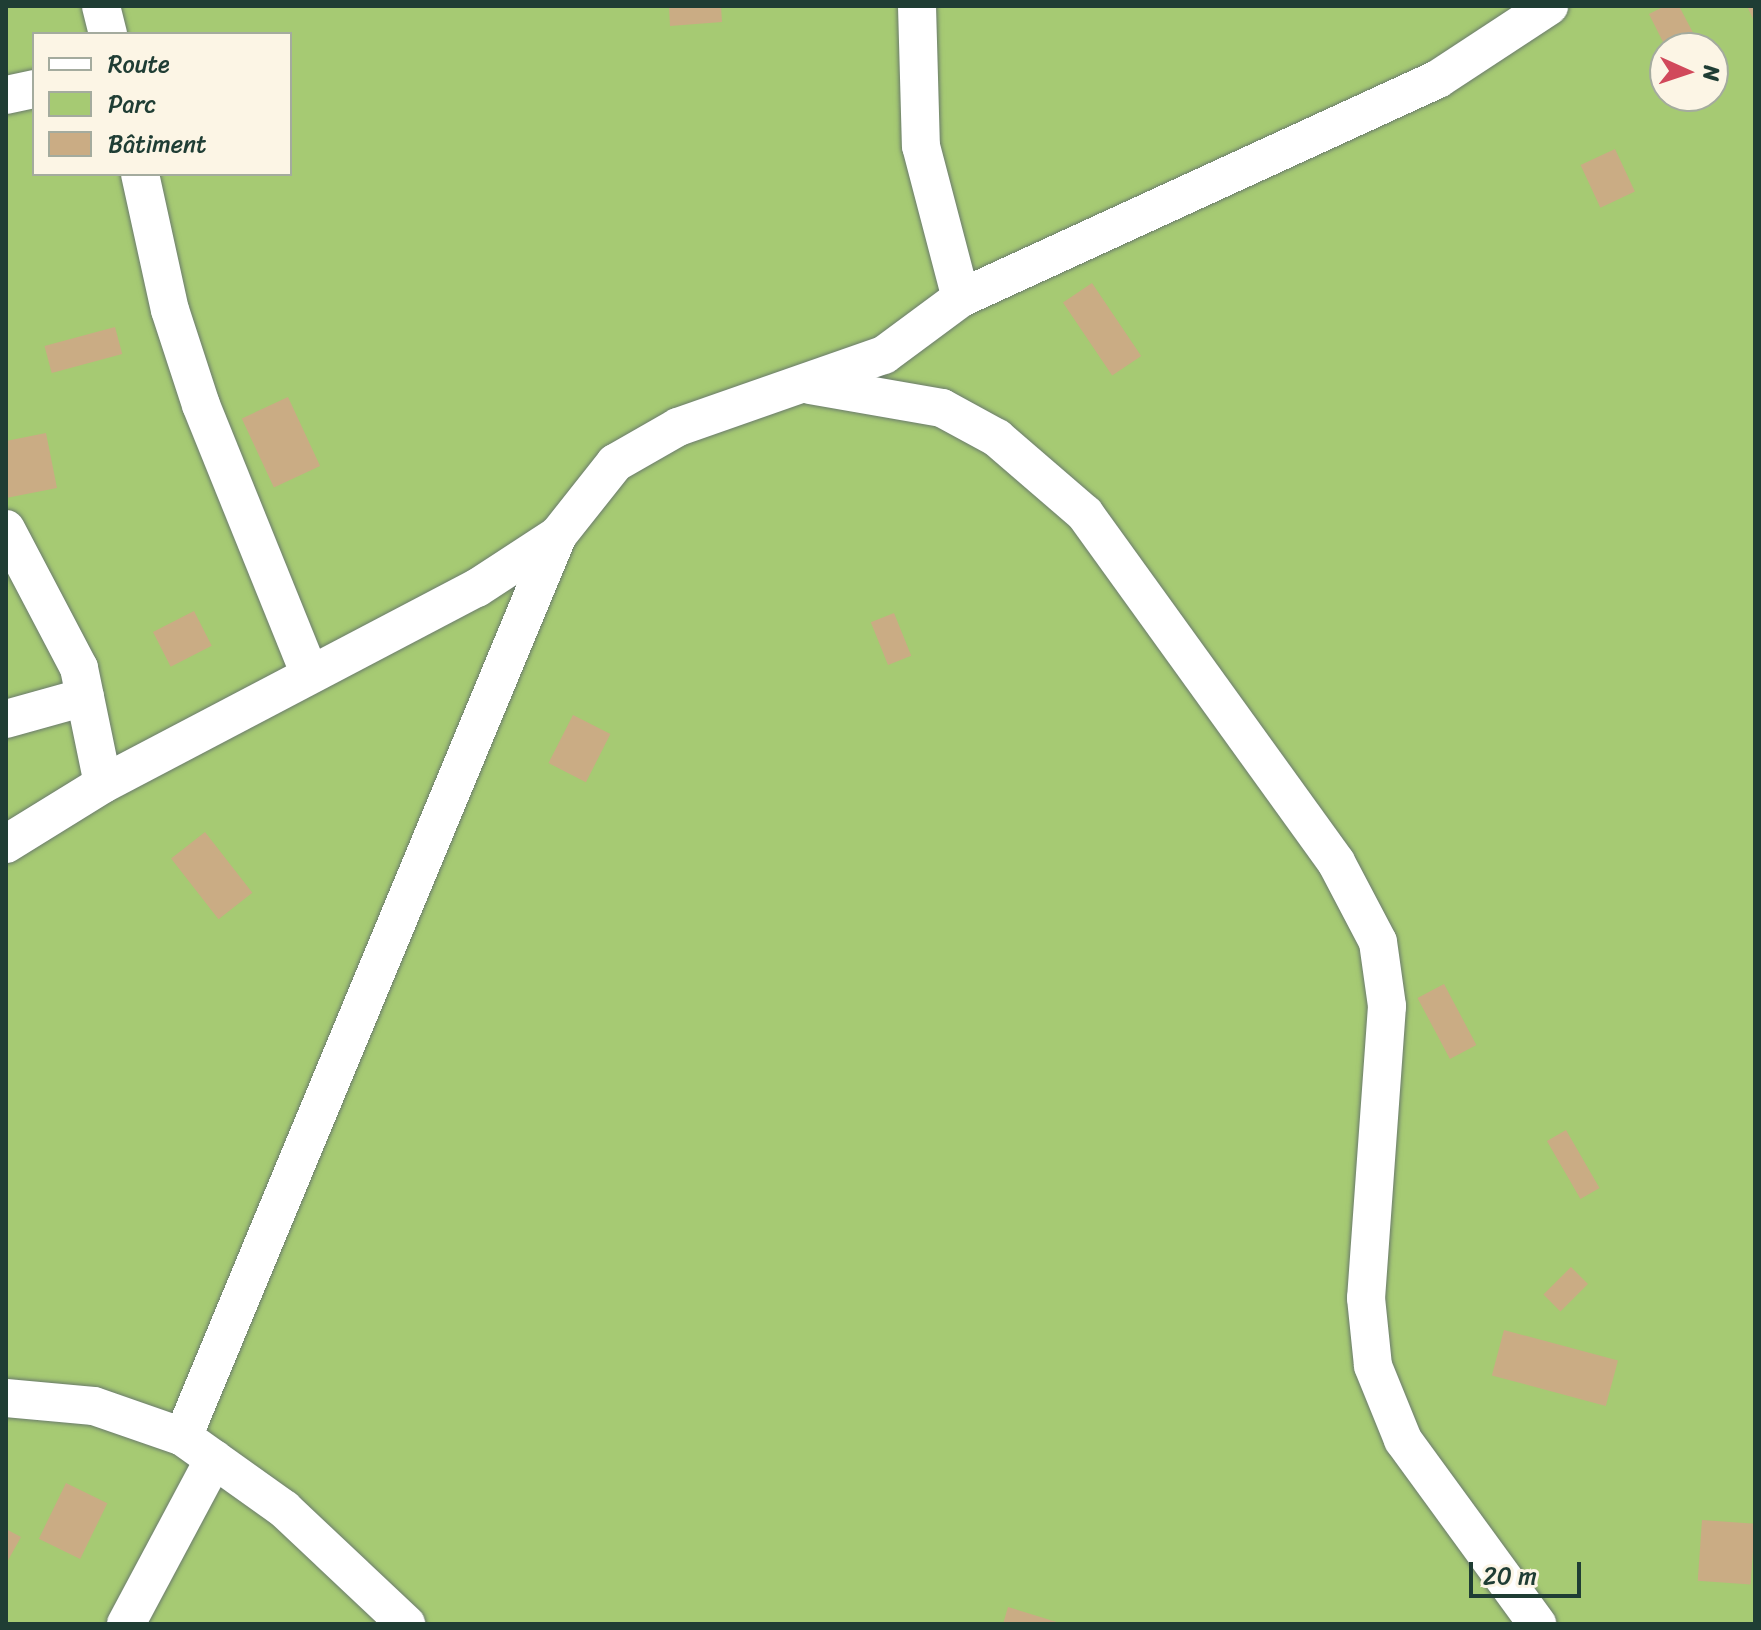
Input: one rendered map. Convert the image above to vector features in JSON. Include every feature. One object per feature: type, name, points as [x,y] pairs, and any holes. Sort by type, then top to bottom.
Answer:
[{"type":"street","points":[[101,6],[108,32]]},
{"type":"street","points":[[917,6],[921,146],[961,298]]},
{"type":"street","points":[[183,1437],[558,535],[615,463],[678,427],[810,385],[884,355],[961,298],[1438,79],[1549,6]]},
{"type":"street","points":[[6,95],[32,89]]},
{"type":"street","points":[[140,176],[170,310],[201,405],[309,672]]},
{"type":"street","points":[[810,385],[942,408],[997,438],[1085,514],[1336,862],[1378,942],[1387,1006],[1366,1298],[1373,1366],[1403,1440],[1537,1624]]},
{"type":"street","points":[[6,529],[61,626],[85,697],[103,784]]},
{"type":"street","points":[[6,844],[103,784],[309,672],[477,588],[558,535]]},
{"type":"street","points":[[6,719],[85,697]]},
{"type":"street","points":[[6,1398],[94,1406],[183,1437],[284,1509],[406,1624]]},
{"type":"street","points":[[126,1624],[214,1459]]},
{"type":"green space","points":[[6,6],[1755,6],[1755,1624],[6,1624]]},
{"type":"building","points":[[669,6],[721,6],[722,22],[670,26]]},
{"type":"building","points":[[1665,6],[1679,6],[1693,32],[1658,32],[1649,14]]},
{"type":"building","points":[[1747,6],[1755,6],[1755,23]]},
{"type":"building","points":[[1615,149],[1635,192],[1600,208],[1581,165]]},
{"type":"building","points":[[1092,283],[1141,356],[1112,376],[1063,303]]},
{"type":"building","points":[[115,327],[122,354],[52,373],[44,346]]},
{"type":"building","points":[[288,397],[320,466],[274,487],[242,419]]},
{"type":"building","points":[[46,433],[57,488],[6,498],[6,441]]},
{"type":"building","points":[[194,611],[212,646],[171,667],[153,632]]},
{"type":"building","points":[[894,613],[911,656],[888,665],[871,622]]},
{"type":"building","points":[[573,715],[610,734],[586,782],[548,763]]},
{"type":"building","points":[[205,832],[252,893],[219,919],[171,858]]},
{"type":"building","points":[[1444,984],[1476,1045],[1450,1059],[1418,998]]},
{"type":"building","points":[[1566,1130],[1600,1188],[1580,1199],[1547,1141]]},
{"type":"building","points":[[1571,1267],[1588,1284],[1560,1312],[1543,1295]]},
{"type":"building","points":[[1504,1330],[1618,1361],[1606,1406],[1492,1375]]},
{"type":"building","points":[[66,1483],[107,1503],[80,1559],[39,1539]]},
{"type":"building","points":[[1702,1520],[1755,1524],[1751,1585],[1698,1581]]},
{"type":"building","points":[[6,1529],[21,1537],[6,1564]]},
{"type":"building","points":[[1008,1607],[1060,1623],[1060,1624],[1003,1624]]}]
